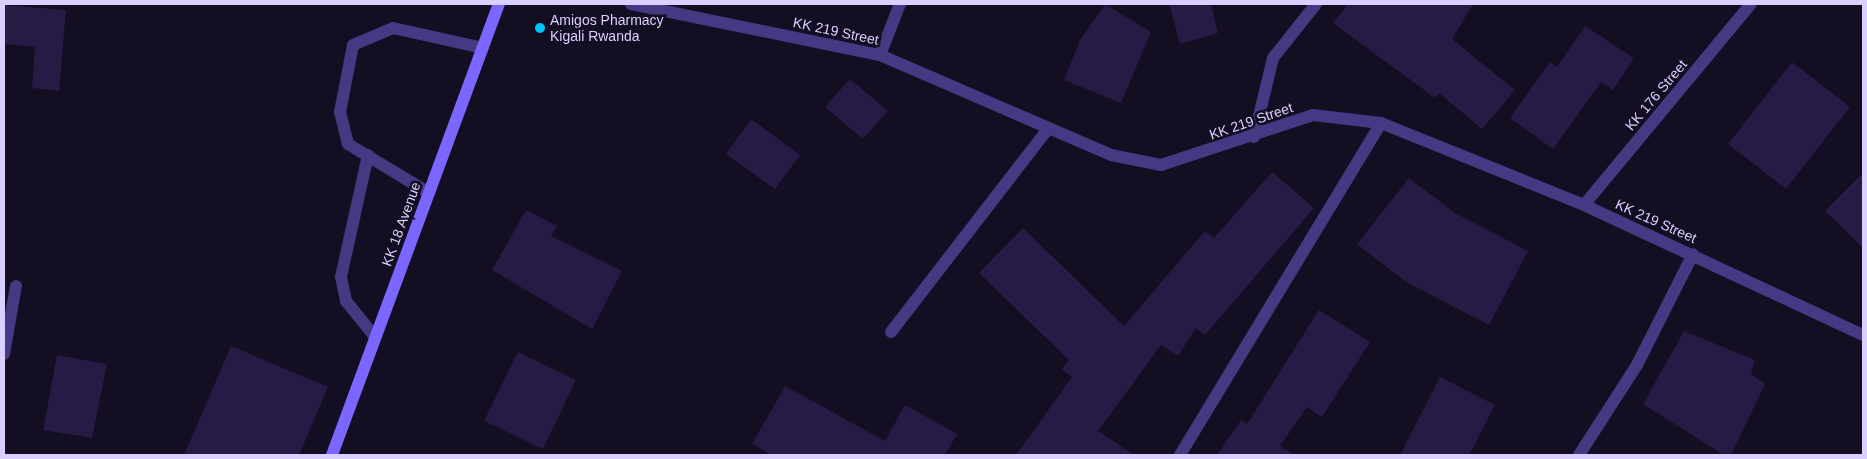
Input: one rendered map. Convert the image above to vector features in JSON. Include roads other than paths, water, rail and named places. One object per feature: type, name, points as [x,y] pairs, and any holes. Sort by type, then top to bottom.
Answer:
[{"type":"main road","name":"KK 18 Avenue","points":[[332,455],[498,4]]},
{"type":"street","name":"KK 219 Street","points":[[630,4],[880,55],[1111,155],[1161,165],[1254,137],[1313,115],[1380,123],[1584,205],[1693,254],[1863,335]]},
{"type":"street","points":[[880,55],[900,4]]},
{"type":"street","points":[[1254,137],[1273,58],[1316,4]]},
{"type":"street","name":"KK 176 Street","points":[[1584,205],[1751,4]]},
{"type":"street","points":[[429,193],[348,144],[340,112],[353,45],[393,28],[483,48]]},
{"type":"street","points":[[1180,455],[1380,123]]},
{"type":"street","points":[[891,332],[1048,129]]},
{"type":"street","points":[[368,155],[342,277],[346,300],[375,337]]},
{"type":"street","points":[[1579,455],[1637,365],[1693,254]]},
{"type":"street","points":[[4,354],[16,286]]},
{"type":"place","name":"Amigos Pharmacy Kigali Rwanda","points":[[540,28]]}]
